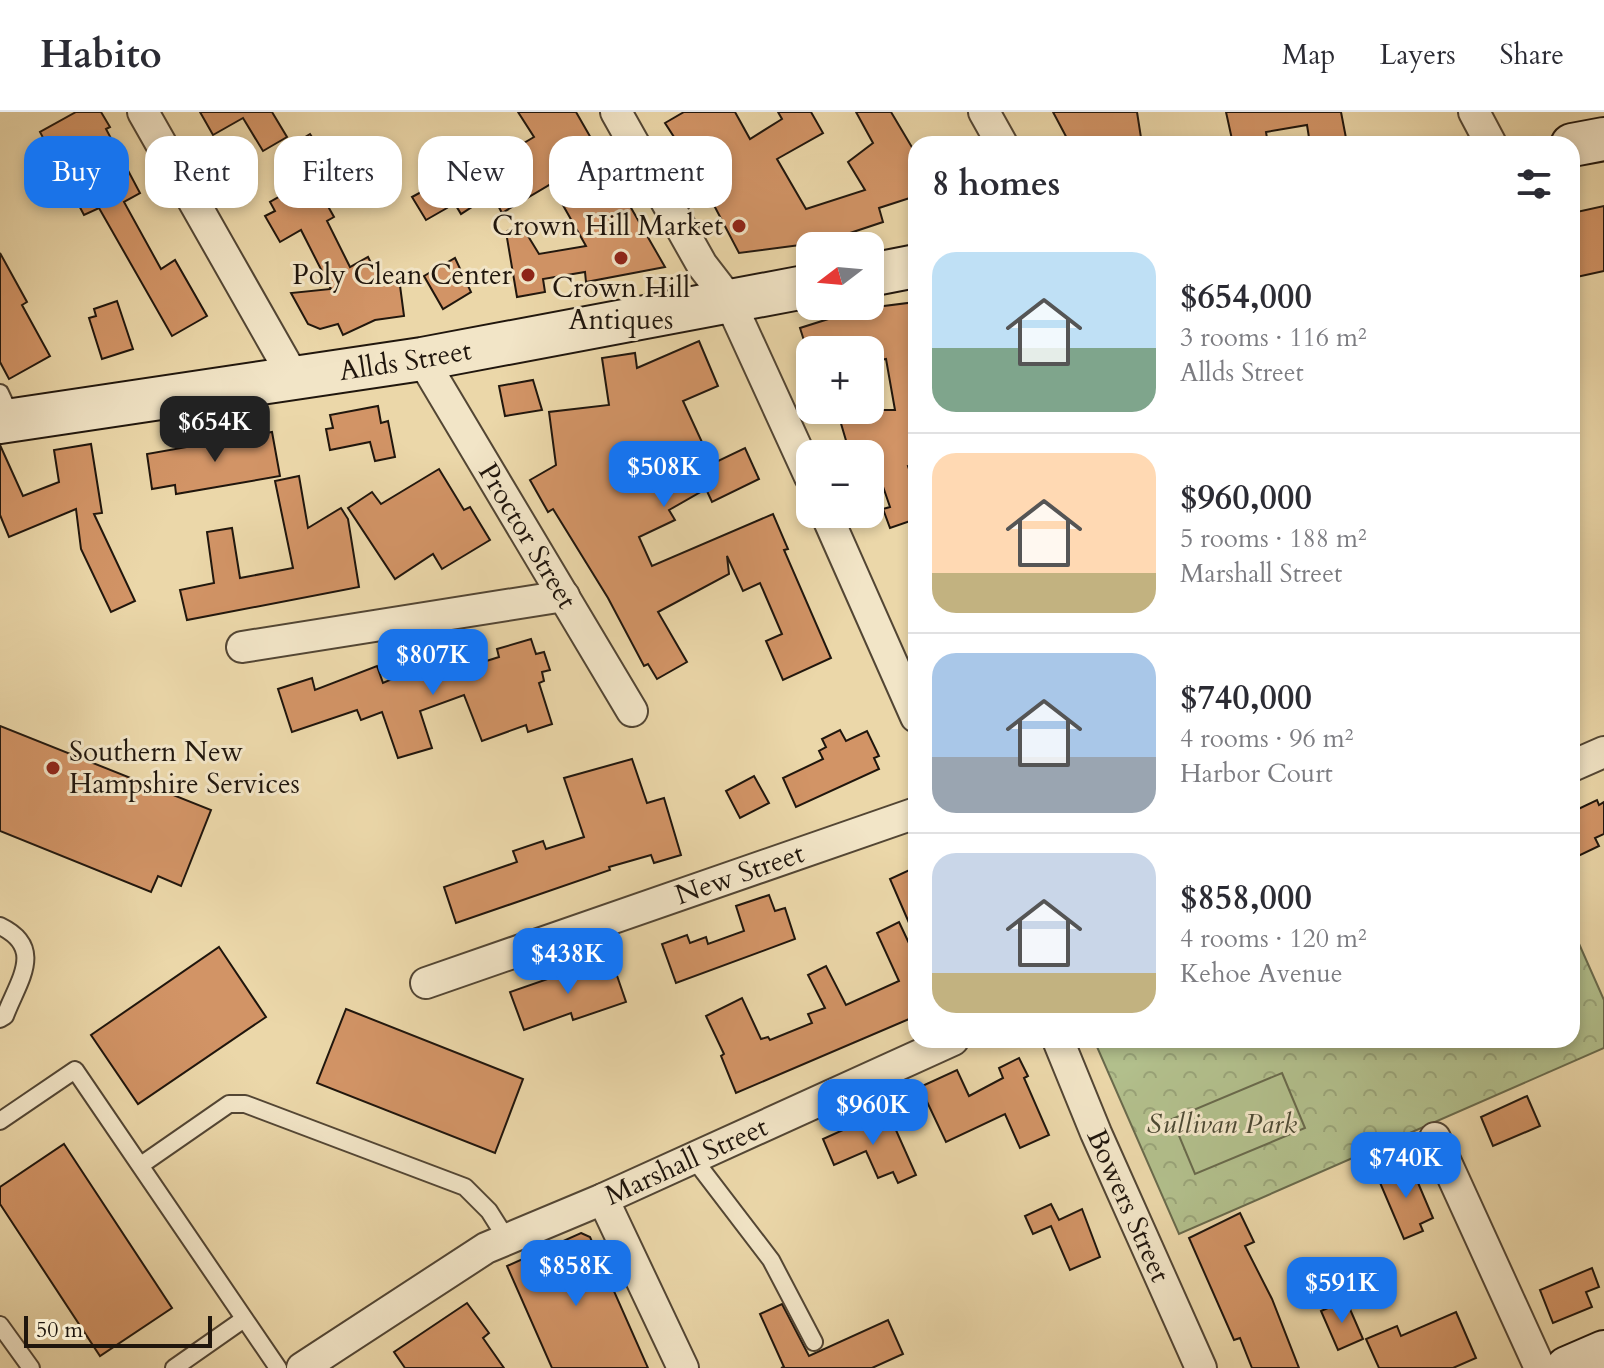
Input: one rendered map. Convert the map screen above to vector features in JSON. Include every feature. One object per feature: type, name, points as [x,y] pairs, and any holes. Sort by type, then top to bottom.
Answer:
[{"type":"street","points":[[143,112],[294,378]]},
{"type":"street","points":[[616,112],[702,265],[729,300],[796,446]]},
{"type":"street","points":[[984,112],[998,136]]},
{"type":"street","points":[[1474,112],[1487,136]]},
{"type":"street","points":[[1580,144],[1604,139]]},
{"type":"street","points":[[884,272],[908,268]]},
{"type":"street","name":"Allds Street","points":[[4,412],[294,378],[422,359],[796,288]]},
{"type":"street","name":"Proctor Street","points":[[422,359],[632,711]]},
{"type":"street","points":[[832,528],[908,699]]},
{"type":"street","points":[[242,647],[564,596]]},
{"type":"street","points":[[1580,762],[1604,752]]},
{"type":"street","name":"New Street","points":[[426,983],[908,816]]},
{"type":"street","name":"Marshall Street","points":[[302,1368],[440,1275],[506,1238],[603,1199],[935,1048]]},
{"type":"street","name":"Bowers Street","points":[[1061,1048],[1201,1368]]},
{"type":"street","points":[[1435,1138],[1540,1368]]},
{"type":"street","points":[[603,1199],[683,1368]]},
{"type":"lane","points":[[0,926],[15,933],[24,948],[27,963],[5,1016],[0,1019]]},
{"type":"lane","points":[[0,1121],[75,1070],[278,1368]]},
{"type":"lane","points":[[141,1165],[229,1104],[245,1104],[465,1187],[489,1211],[506,1238]]},
{"type":"lane","points":[[693,1158],[771,1260],[814,1342]]},
{"type":"lane","points":[[174,1368],[244,1319]]},
{"type":"lane","points":[[0,1325],[31,1368]]},
{"type":"green space","name":"Sullivan Park","points":[[1580,946],[1604,1000],[1604,1048],[1179,1234],[1098,1048],[1580,1048]]},
{"type":"green space","points":[[1282,1073],[1305,1128],[1195,1174],[1172,1119]]},
{"type":"building","points":[[76,112],[101,112],[110,127],[106,129],[110,136],[42,136],[40,132]]},
{"type":"building","points":[[200,112],[272,112],[286,136],[274,136],[274,145],[263,151],[258,136],[254,136],[243,118],[213,135]]},
{"type":"building","points":[[518,112],[576,112],[590,136],[549,136],[549,185],[533,195],[533,138]]},
{"type":"building","points":[[684,112],[735,112],[750,139],[782,119],[778,112],[811,112],[823,133],[777,159],[806,209],[865,190],[848,162],[873,143],[856,112],[891,112],[908,141],[908,199],[879,208],[883,222],[853,232],[796,232],[796,246],[739,253],[715,208],[732,208],[732,136],[673,136],[665,123]]},
{"type":"building","points":[[1053,112],[1137,112],[1141,136],[1066,136]]},
{"type":"building","points":[[1226,112],[1341,112],[1346,136],[1309,136],[1307,125],[1266,132],[1267,136],[1231,136]]},
{"type":"building","points":[[129,172],[140,193],[129,199]]},
{"type":"building","points":[[274,200],[274,208],[329,208],[334,217],[327,221],[350,267],[368,257],[380,281],[399,278],[404,316],[375,320],[343,335],[338,324],[320,329],[308,324],[291,293],[331,289],[301,230],[280,242],[265,216],[275,211],[270,202]]},
{"type":"building","points":[[1604,206],[1604,271],[1580,276],[1580,211]]},
{"type":"building","points":[[80,208],[99,208],[84,215]]},
{"type":"building","points":[[99,208],[127,208],[161,269],[175,260],[207,316],[172,336]]},
{"type":"building","points":[[419,208],[447,208],[426,220]]},
{"type":"building","points":[[565,208],[631,208],[665,267],[586,282],[585,272],[543,279],[545,292],[517,297],[506,232],[520,223],[539,254],[586,246]]},
{"type":"building","points":[[0,253],[27,302],[22,305],[50,356],[9,379],[0,362]]},
{"type":"building","points":[[455,258],[471,292],[443,309],[424,276]]},
{"type":"building","points":[[117,301],[133,349],[102,359],[89,318],[96,316],[94,309]]},
{"type":"building","points":[[908,303],[908,522],[890,528],[884,512],[890,507],[884,489],[884,440],[846,440],[841,424],[884,424],[884,410],[895,410],[884,359],[884,336],[803,336],[800,328],[825,320],[884,320],[884,306]]},
{"type":"building","points":[[699,341],[718,386],[683,401],[712,464],[745,448],[759,479],[712,502],[706,489],[669,510],[675,520],[639,537],[652,566],[773,514],[788,549],[784,550],[831,658],[783,680],[766,641],[782,634],[760,583],[743,591],[727,556],[729,574],[658,612],[687,662],[657,679],[648,664],[644,666],[608,598],[553,509],[548,512],[530,480],[556,465],[549,412],[609,405],[602,358],[635,353],[637,368]]},
{"type":"building","points":[[533,380],[542,410],[505,416],[499,386]]},
{"type":"building","points":[[378,406],[381,423],[388,421],[395,457],[375,461],[370,442],[330,450],[326,429],[333,428],[330,415]]},
{"type":"building","points":[[272,432],[280,476],[176,494],[175,485],[152,489],[147,454]]},
{"type":"building","points":[[91,444],[102,513],[94,514],[135,601],[111,612],[81,549],[76,509],[9,537],[0,515],[0,445],[23,496],[59,482],[54,450]]},
{"type":"building","points":[[439,469],[464,510],[470,507],[490,540],[442,569],[433,554],[395,579],[348,508],[372,492],[381,504]]},
{"type":"building","points":[[299,476],[308,528],[341,508],[348,519],[359,587],[187,620],[180,590],[214,583],[207,532],[232,528],[240,578],[293,568],[275,481]]},
{"type":"building","points":[[531,639],[536,654],[544,652],[550,670],[542,672],[544,681],[539,683],[552,724],[528,732],[526,725],[482,741],[464,695],[420,711],[432,748],[398,758],[382,712],[361,720],[357,710],[292,732],[278,689],[312,678],[315,690],[377,666],[383,683],[455,652],[461,669],[499,657],[497,649]]},
{"type":"building","name":"Southern New Hampshire Services","points":[[0,726],[211,810],[181,886],[158,876],[151,892],[0,831]]},
{"type":"building","points":[[840,730],[846,741],[867,731],[879,756],[874,758],[879,769],[796,807],[783,778],[823,759],[819,751],[826,747],[822,739]]},
{"type":"building","points":[[632,759],[647,803],[664,798],[681,855],[654,863],[651,855],[609,867],[610,870],[456,923],[444,887],[517,862],[513,851],[543,841],[546,849],[584,837],[564,778]]},
{"type":"building","points":[[754,776],[769,803],[740,818],[726,791]]},
{"type":"building","points":[[1597,800],[1599,805],[1604,802],[1604,834],[1595,838],[1599,846],[1580,855],[1580,808]]},
{"type":"building","points":[[908,871],[908,921],[890,879]]},
{"type":"building","points":[[769,895],[775,911],[785,908],[795,939],[676,983],[662,944],[687,935],[690,943],[706,937],[708,944],[744,931],[736,906]]},
{"type":"building","points":[[899,922],[908,941],[908,1019],[736,1093],[721,1056],[724,1054],[706,1016],[742,998],[761,1039],[768,1037],[770,1040],[812,1023],[808,1014],[825,1008],[808,975],[826,966],[846,1005],[899,981],[877,933]]},
{"type":"building","points":[[219,947],[266,1017],[138,1104],[91,1035]]},
{"type":"building","points":[[613,964],[626,1002],[573,1020],[571,1013],[524,1030],[510,992],[582,967],[584,974]]},
{"type":"building","points":[[346,1009],[523,1079],[495,1153],[317,1083]]},
{"type":"building","points":[[1019,1058],[1028,1076],[1024,1078],[1049,1135],[1020,1148],[1005,1114],[946,1142],[920,1087],[957,1070],[969,1096],[1003,1078],[999,1068]]},
{"type":"building","points":[[1527,1096],[1540,1126],[1493,1146],[1481,1117]]},
{"type":"building","points":[[887,1110],[916,1175],[898,1183],[893,1172],[878,1178],[866,1151],[834,1165],[823,1139]]},
{"type":"building","points":[[64,1144],[172,1308],[100,1356],[0,1204],[0,1187]]},
{"type":"building","points":[[1410,1164],[1433,1218],[1420,1224],[1423,1231],[1404,1239],[1378,1178]]},
{"type":"building","points":[[1051,1204],[1059,1220],[1082,1209],[1100,1257],[1070,1270],[1051,1226],[1033,1234],[1025,1216]]},
{"type":"building","points":[[1240,1213],[1254,1242],[1245,1246],[1272,1299],[1299,1368],[1252,1368],[1240,1338],[1234,1340],[1189,1238]]},
{"type":"building","points":[[581,1233],[590,1237],[648,1368],[552,1368],[507,1266]]},
{"type":"building","points":[[1592,1268],[1599,1287],[1586,1292],[1592,1307],[1553,1323],[1540,1290]]},
{"type":"building","points":[[1346,1300],[1363,1339],[1338,1350],[1321,1311]]},
{"type":"building","points":[[467,1303],[489,1333],[483,1338],[504,1368],[405,1368],[394,1352]]},
{"type":"building","points":[[782,1304],[809,1356],[888,1320],[903,1354],[872,1368],[781,1368],[784,1367],[760,1314]]},
{"type":"building","points":[[1456,1312],[1476,1358],[1453,1368],[1379,1368],[1366,1339],[1397,1326],[1401,1336]]},
{"type":"place","name":"Crown Hill Market","points":[[739,226]]},
{"type":"place","name":"Crown Hill Antiques","points":[[621,258]]},
{"type":"place","name":"Poly Clean Center","points":[[528,275]]},
{"type":"place","name":"Southern New Hampshire Services","points":[[53,768]]}]
